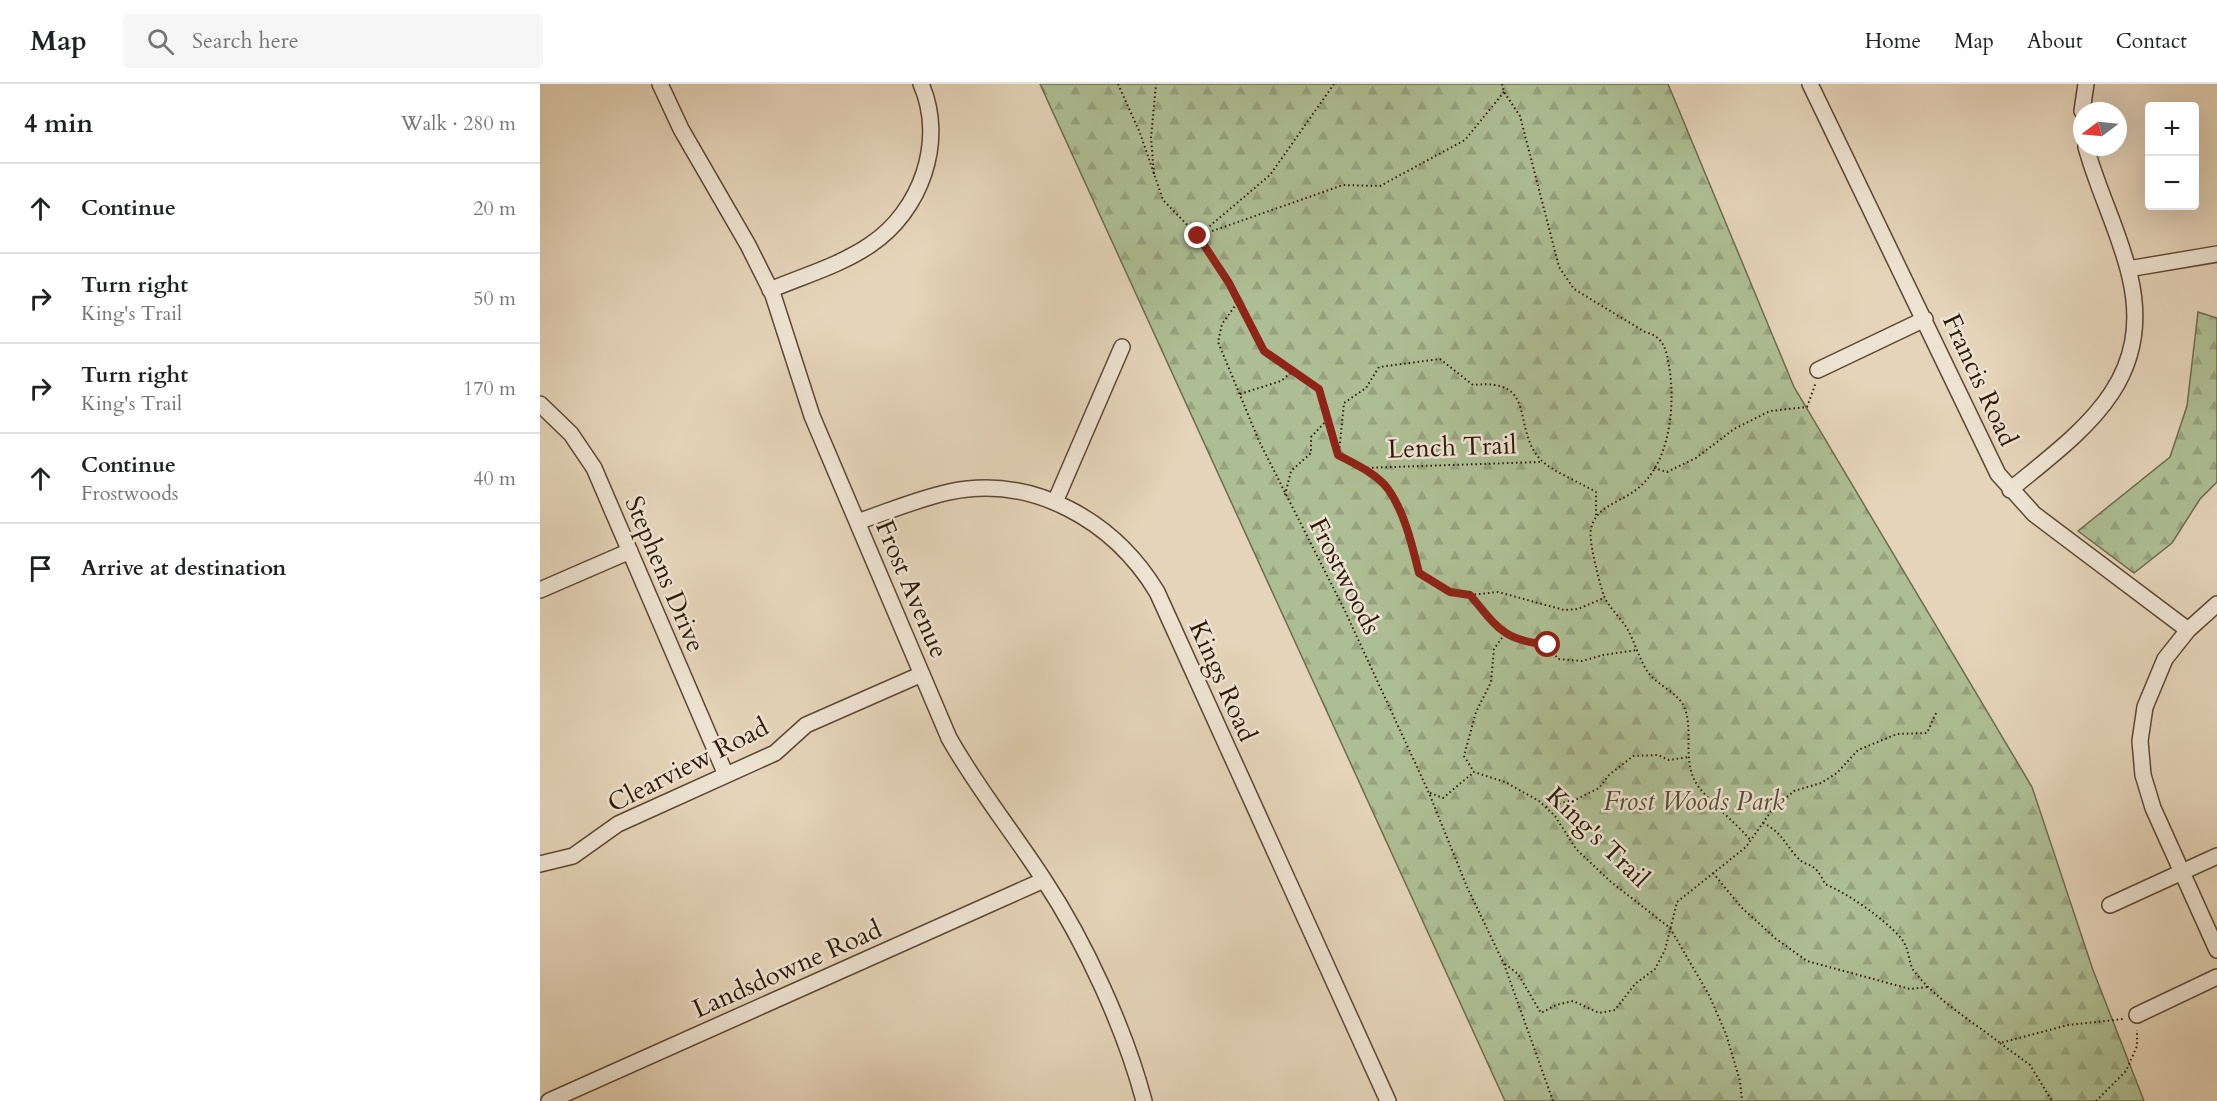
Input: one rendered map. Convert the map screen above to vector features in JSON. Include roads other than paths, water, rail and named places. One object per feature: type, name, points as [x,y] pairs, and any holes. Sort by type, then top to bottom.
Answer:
[{"type":"street","name":"Frost Avenue","points":[[660,84],[681,129],[770,290],[812,416],[950,738],[967,770],[1044,880],[1081,940],[1111,1011],[1144,1101]]},
{"type":"street","points":[[770,290],[857,253],[881,237],[905,211],[922,180],[929,152],[929,110],[921,84]]},
{"type":"street","name":"Francis Road","points":[[1810,84],[1925,319],[1989,459],[2010,490],[2034,514],[2188,630]]},
{"type":"street","points":[[2083,102],[2086,84]]},
{"type":"street","points":[[2010,490],[2084,429],[2113,392],[2127,362],[2134,329],[2134,296],[2128,269],[2089,156]]},
{"type":"street","points":[[2128,269],[2217,254]]},
{"type":"street","points":[[1818,370],[1925,319]]},
{"type":"street","points":[[1055,502],[1122,347]]},
{"type":"street","name":"Stephens Drive","points":[[540,404],[557,419],[583,450],[594,468],[726,776]]},
{"type":"street","name":"Kings Road","points":[[857,522],[924,499],[970,490],[1011,491],[1055,502],[1088,518],[1120,543],[1146,574],[1157,592],[1388,1101]]},
{"type":"street","points":[[540,590],[630,551]]},
{"type":"street","points":[[2217,604],[2175,645],[2157,674],[2145,707],[2140,741],[2147,792],[2217,950]]},
{"type":"street","name":"Clearview Road","points":[[540,864],[573,856],[618,824],[775,753],[806,725],[922,674]]},
{"type":"street","points":[[2110,905],[2217,856]]},
{"type":"street","name":"Landsdowne Road","points":[[551,1101],[1044,880]]},
{"type":"street","points":[[2137,1016],[2217,977]]},
{"type":"park label","name":"Frost Woods Park","points":[[1694,801]]}]
